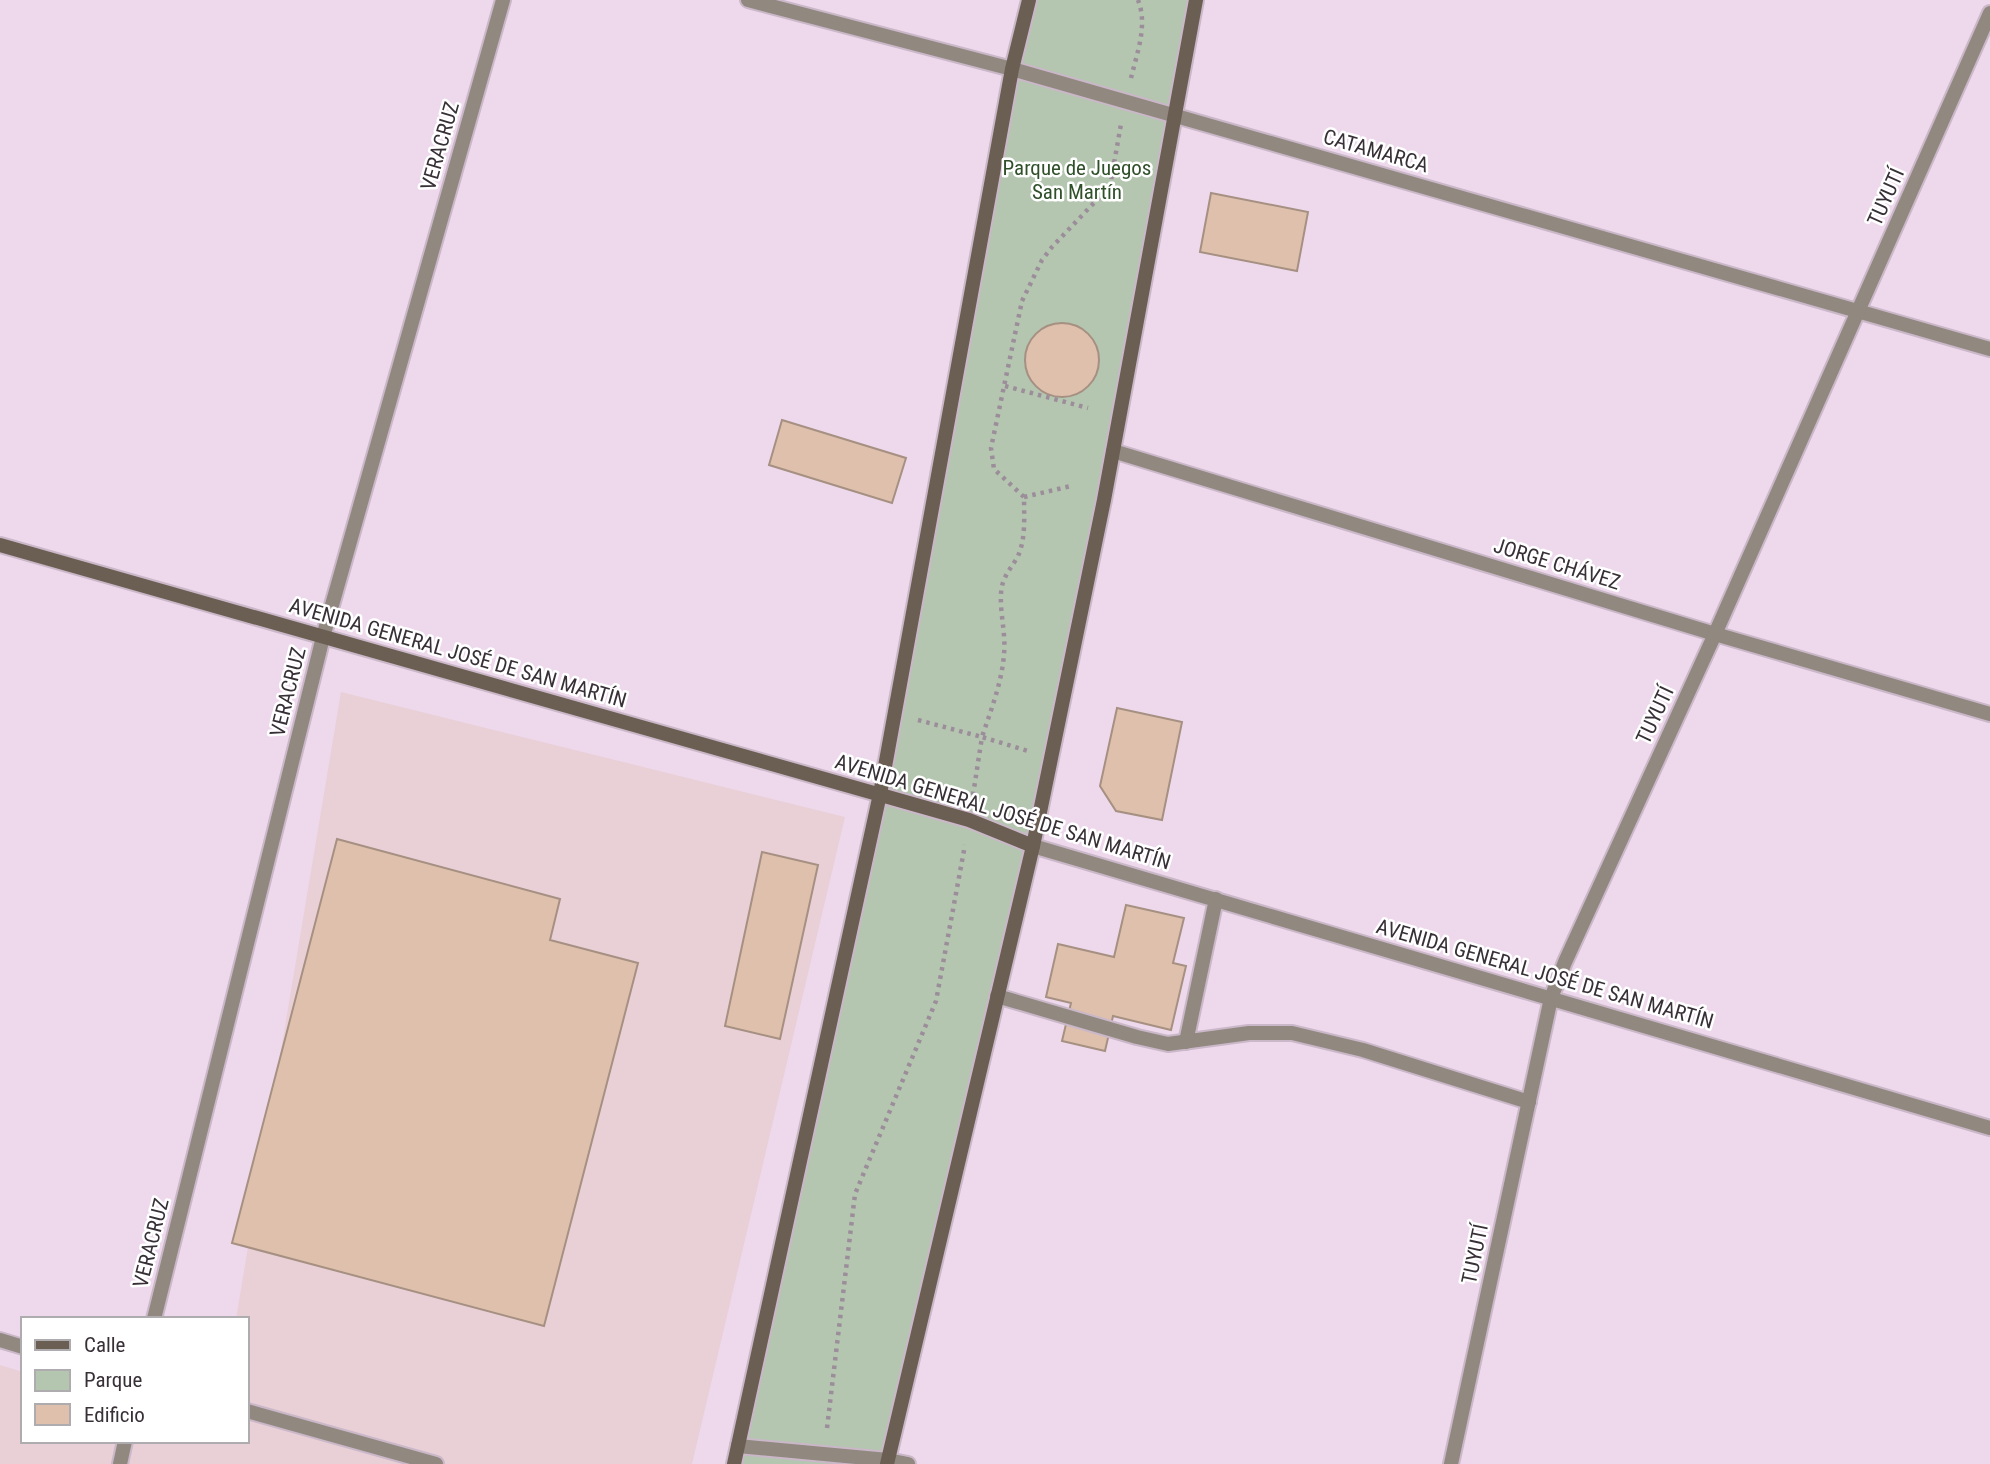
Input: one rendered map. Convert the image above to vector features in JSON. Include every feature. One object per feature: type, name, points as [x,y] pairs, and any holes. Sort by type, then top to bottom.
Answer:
[{"type":"main road","points":[[734,1464],[880,794],[1012,69],[1029,0]]},
{"type":"main road","points":[[888,1462],[1032,846],[1113,451],[1196,0]]},
{"type":"main road","name":"AVENIDA GENERAL JOSÉ DE SAN MARTÍN","points":[[0,545],[880,794],[969,820],[1032,846]]},
{"type":"street","name":"VERACRUZ","points":[[154,1317],[323,637],[503,0]]},
{"type":"street","name":"CATAMARCA","points":[[748,0],[1012,69],[1990,349]]},
{"type":"street","name":"TUYUTÍ","points":[[1451,1464],[1551,998],[1990,13]]},
{"type":"street","name":"JORGE CHÁVEZ","points":[[1113,451],[1715,634],[1990,714]]},
{"type":"street","name":"AVENIDA GENERAL JOSÉ DE SAN MARTÍN","points":[[1032,846],[1990,1128]]},
{"type":"street","points":[[1186,1042],[1216,899]]},
{"type":"street","points":[[997,996],[1168,1044],[1249,1032],[1292,1033],[1363,1049],[1529,1102]]},
{"type":"street","points":[[0,1340],[21,1346]]},
{"type":"street","points":[[248,1411],[436,1464]]},
{"type":"street","points":[[120,1464],[125,1443]]},
{"type":"street","points":[[738,1446],[908,1464]]},
{"type":"path","points":[[824,1454],[855,1194],[936,1001],[982,737],[1000,680],[1004,643],[1001,594],[1006,573],[1018,556],[1024,534],[1024,497],[994,469],[991,447],[1022,301],[1037,269],[1052,247],[1110,186],[1125,101],[1142,29],[1138,0]]},
{"type":"path","points":[[1005,386],[1088,408]]},
{"type":"path","points":[[1024,497],[1071,486]]},
{"type":"path","points":[[894,714],[1050,758]]},
{"type":"shaded area","points":[[341,692],[845,817],[692,1464],[0,1464],[0,1365],[21,1371],[21,1443],[248,1443],[248,1317],[236,1317]]},
{"type":"green space","name":"Parque de Juegos San Martín","points":[[1029,0],[1196,0],[1104,500],[887,1464],[734,1464],[880,794]]},
{"type":"building","points":[[1211,193],[1308,212],[1297,271],[1200,252]]},
{"type":"building","points":[[1055,323],[1069,323],[1083,329],[1093,339],[1099,360],[1093,381],[1083,391],[1069,397],[1055,397],[1041,391],[1031,381],[1025,367],[1025,353],[1031,339],[1041,329]]},
{"type":"building","points":[[782,420],[906,458],[892,503],[769,465]]},
{"type":"building","points":[[1117,708],[1182,722],[1162,820],[1116,811],[1100,786]]},
{"type":"building","points":[[337,839],[560,899],[550,940],[638,963],[544,1326],[232,1243]]},
{"type":"building","points":[[762,852],[818,865],[780,1039],[725,1026]]},
{"type":"building","points":[[1126,905],[1184,918],[1173,963],[1186,966],[1171,1030],[1113,1016],[1105,1051],[1062,1041],[1071,1003],[1046,997],[1058,944],[1114,957]]}]
